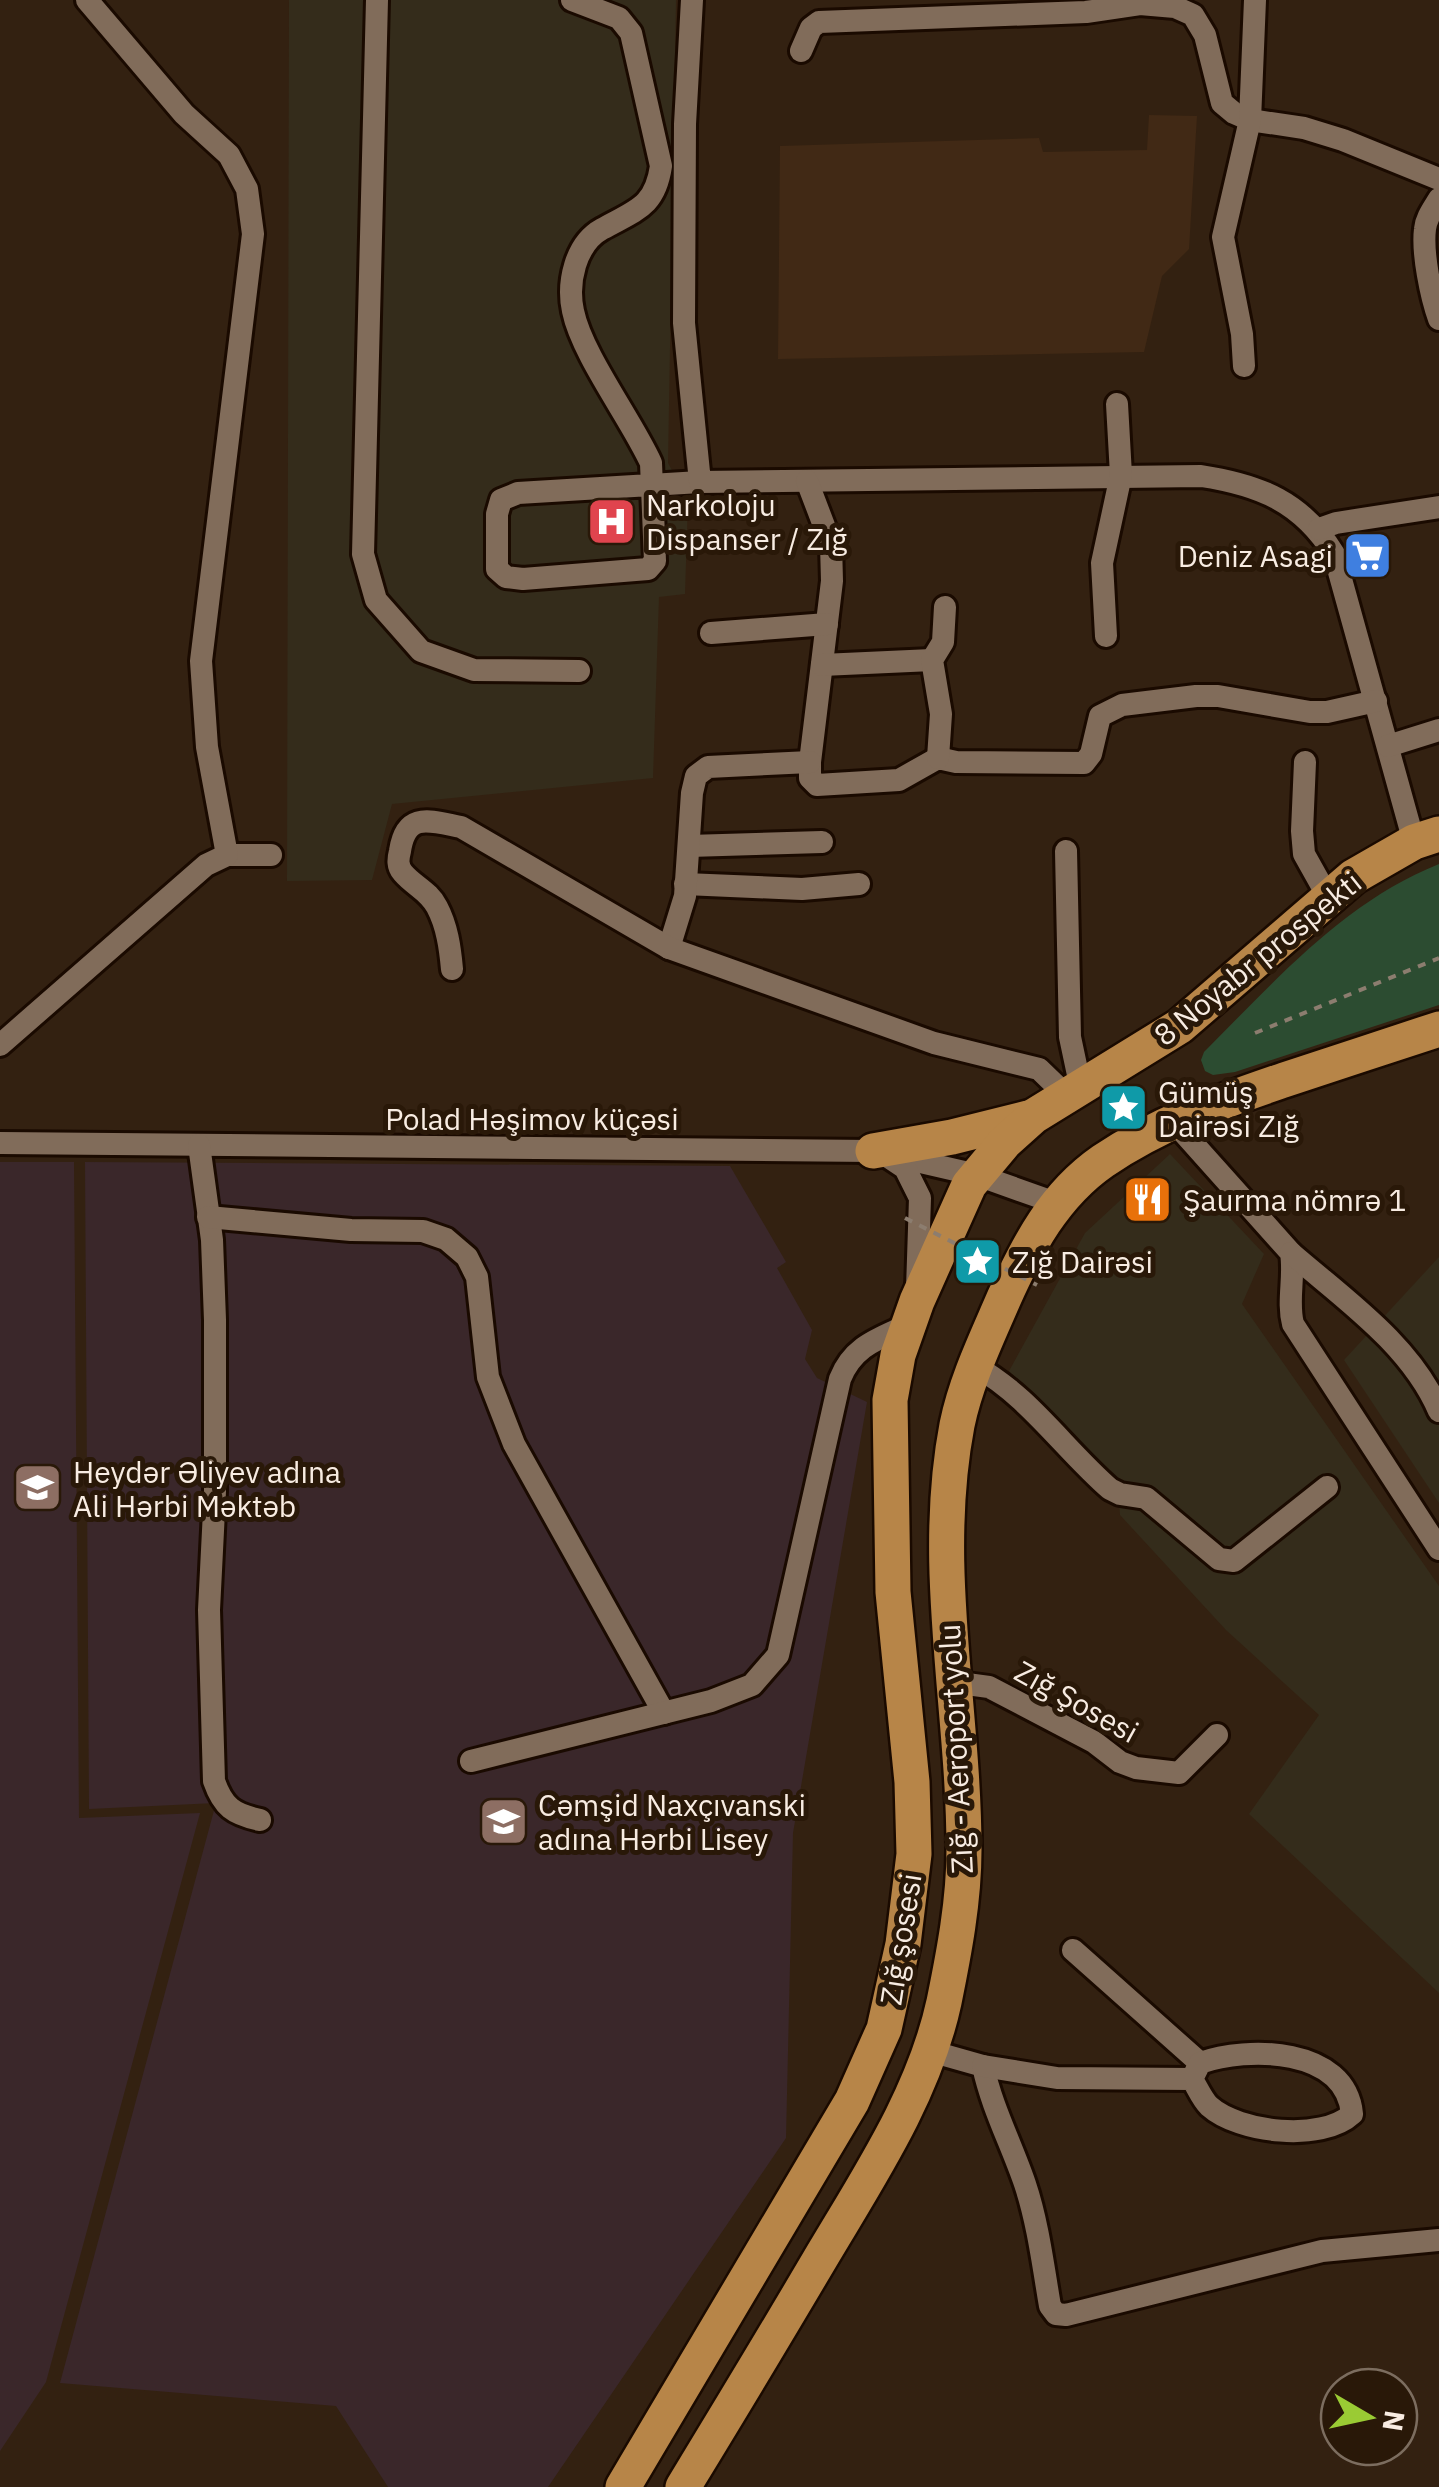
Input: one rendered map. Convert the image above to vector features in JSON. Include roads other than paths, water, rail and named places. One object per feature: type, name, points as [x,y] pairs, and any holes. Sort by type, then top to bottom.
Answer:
[{"type":"highway","name":"8 Noyabr prospekti","points":[[912,1313],[969,1186],[1005,1142],[1034,1116],[1180,1026],[1354,877],[1427,838]]},
{"type":"highway","points":[[975,1366],[1018,1268],[1056,1204],[1105,1160],[1173,1121],[1227,1097],[1439,1029]]},
{"type":"highway","points":[[873,1150],[952,1137],[1034,1116]]},
{"type":"highway","name":"Zığ şosesi","points":[[623,2487],[852,2101],[884,2030],[892,1998],[906,1928],[914,1854],[912,1782],[895,1622],[889,1428],[893,1374],[912,1313]]},
{"type":"highway","name":"Zığ - Aeroport yolu","points":[[683,2487],[874,2168],[930,2052],[953,1954],[962,1883],[963,1819],[952,1682],[948,1556],[951,1471],[958,1424],[975,1366]]},
{"type":"street","points":[[87,0],[184,114],[229,155],[246,189],[253,234],[201,661],[207,747],[226,856]]},
{"type":"street","points":[[377,0],[362,554],[376,600],[421,650],[474,670],[579,671]]},
{"type":"street","points":[[572,0],[619,18],[631,34],[662,166],[658,187],[648,204],[596,232],[578,256],[570,282],[573,314],[651,463],[653,485],[655,561],[648,569],[522,579],[506,577],[497,569],[497,514],[502,500],[518,493],[653,485],[700,482],[1121,475],[1201,476],[1234,481],[1278,497],[1319,530],[1334,554],[1388,746],[1427,838]]},
{"type":"street","points":[[692,0],[685,124],[684,322],[700,482]]},
{"type":"street","points":[[1244,366],[1223,236],[1250,120],[1255,0]]},
{"type":"street","points":[[801,51],[811,28],[819,22],[1086,12],[1140,2],[1175,6],[1193,15],[1205,35],[1222,102],[1234,114],[1343,140],[1439,179]]},
{"type":"street","points":[[1439,200],[1424,232],[1433,304],[1439,319]]},
{"type":"street","points":[[1106,636],[1102,564],[1121,475],[1117,404]]},
{"type":"street","points":[[808,481],[831,544],[832,581],[810,762],[810,778],[817,785],[899,780],[938,758],[974,763],[1084,763],[1091,754],[1100,716],[1122,705],[1218,696],[1291,710],[1327,712],[1376,701]]},
{"type":"street","points":[[1319,530],[1336,523],[1439,507]]},
{"type":"street","points":[[938,758],[940,714],[932,660],[943,642],[945,607]]},
{"type":"street","points":[[712,632],[827,624]]},
{"type":"street","points":[[822,665],[932,660]]},
{"type":"street","points":[[1388,746],[1439,730]]},
{"type":"street","points":[[670,948],[685,884],[696,776],[708,768],[810,762]]},
{"type":"street","points":[[1306,762],[1304,854],[1328,897]]},
{"type":"street","points":[[452,969],[450,942],[436,906],[420,884],[404,874],[398,862],[402,834],[412,824],[429,821],[460,828],[670,948],[934,1043],[1039,1069],[1074,1093]]},
{"type":"street","points":[[689,846],[822,842]]},
{"type":"street","points":[[1066,852],[1074,1093]]},
{"type":"street","points":[[0,1045],[206,865],[226,856],[271,855]]},
{"type":"street","points":[[685,884],[802,890],[859,884]]},
{"type":"street","points":[[1173,1121],[1291,1253],[1374,1326],[1418,1373],[1439,1411]]},
{"type":"street","name":"Polad Həşimov küçəsi","points":[[0,1144],[873,1150],[978,1175],[1056,1204]]},
{"type":"street","points":[[199,1145],[215,1320],[210,1610],[214,1781],[221,1802],[236,1814],[260,1820]]},
{"type":"street","points":[[471,1761],[664,1712],[752,1685],[778,1655],[840,1378],[852,1354],[912,1313],[922,1207],[904,1168],[873,1150]]},
{"type":"street","points":[[208,1216],[350,1230],[423,1232],[446,1239],[467,1257],[477,1277],[488,1376],[514,1444],[664,1712]]},
{"type":"street","points":[[1291,1253],[1295,1276],[1290,1310],[1293,1324],[1439,1549]]},
{"type":"street","points":[[975,1366],[996,1377],[1021,1399],[1110,1489],[1146,1498],[1219,1559],[1234,1560],[1327,1487]]},
{"type":"street","name":"Zığ Şosesi","points":[[952,1682],[988,1687],[1136,1768],[1180,1772],[1217,1735]]},
{"type":"street","points":[[930,2052],[982,2066],[1057,2078],[1196,2071],[1224,2054],[1281,2054],[1320,2067],[1336,2080],[1351,2102],[1352,2114],[1343,2122],[1304,2131],[1264,2130],[1209,2105],[1196,2071],[1073,1950]]},
{"type":"street","points":[[982,2066],[990,2102],[1024,2182],[1050,2306],[1056,2314],[1066,2315],[1322,2251],[1439,2240]]},
{"type":"place","name":"Narkoloju Dispanser / Zığ","points":[[611,521]]},
{"type":"place","name":"Deniz Asagi","points":[[1368,555]]},
{"type":"place","name":"Gümüş Dairəsi Zığ","points":[[1123,1108]]},
{"type":"place","name":"Şaurma nömrә 1","points":[[1148,1199]]},
{"type":"place","name":"Zığ Dairəsi","points":[[977,1261]]},
{"type":"place","name":"Heydər Əliyev adına Ali Hərbi Məktəb","points":[[38,1488]]},
{"type":"place","name":"Cəmşid Naxçıvanski adına Hərbi Lisey","points":[[503,1821]]}]
